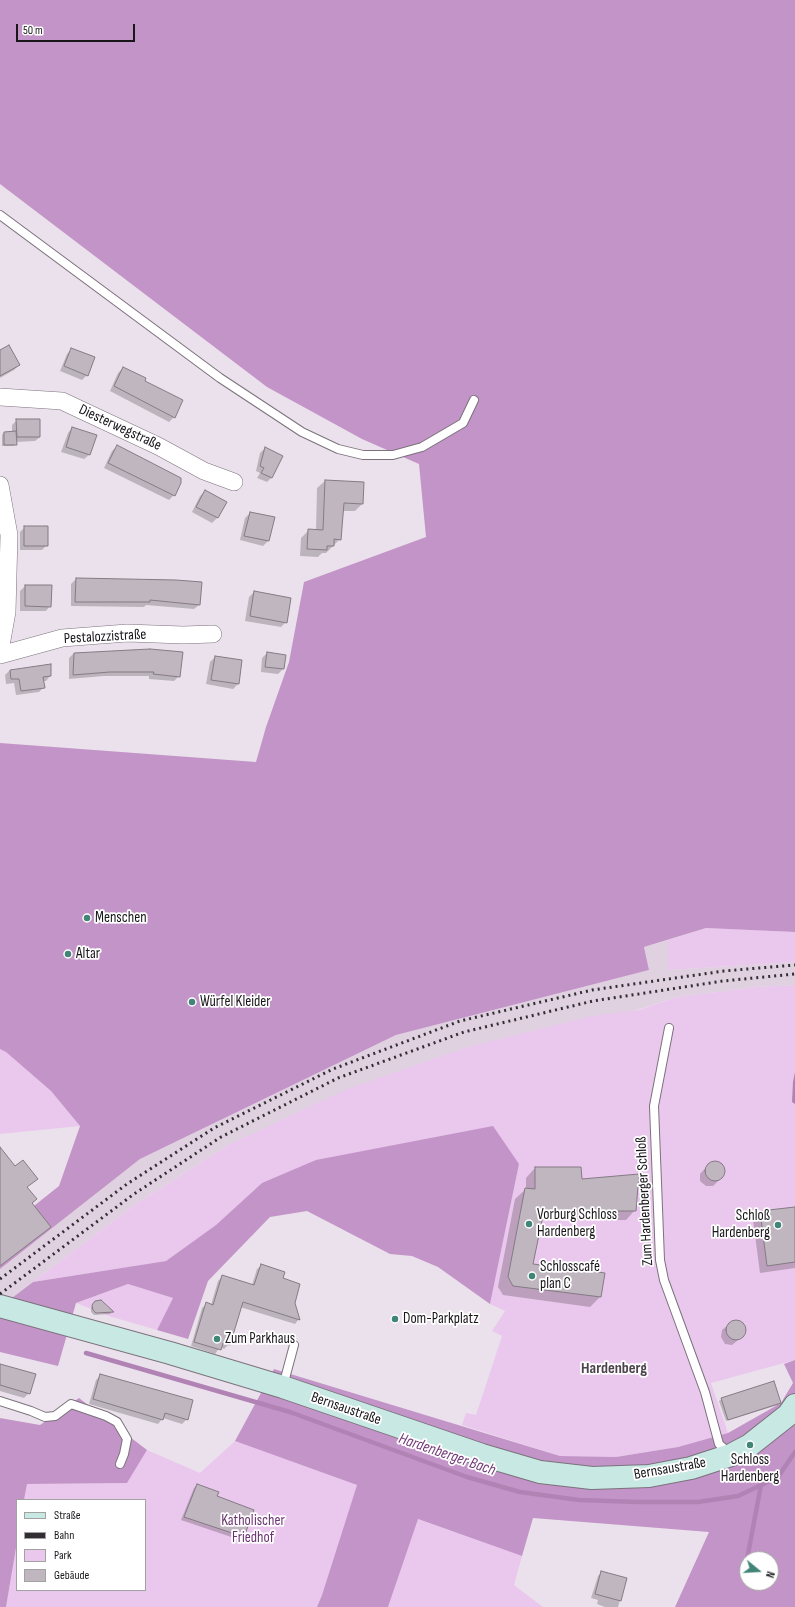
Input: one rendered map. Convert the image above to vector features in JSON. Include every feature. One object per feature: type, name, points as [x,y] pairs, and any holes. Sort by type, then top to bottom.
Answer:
[{"type":"main road","name":"Bernsaustraße","points":[[0,1306],[170,1353],[283,1387],[482,1455],[540,1472],[592,1478],[649,1476],[691,1468],[731,1456],[750,1446],[788,1415],[795,1405]]},
{"type":"street","name":"Diesterwegstraße","points":[[0,397],[62,401],[158,446],[204,471],[234,482]]},
{"type":"street","points":[[0,485],[9,535],[7,612],[0,651]]},
{"type":"street","name":"Pestalozzistraße","points":[[0,655],[62,638],[127,633],[183,635],[213,634]]},
{"type":"lane","points":[[0,215],[220,378],[302,432],[338,449],[363,455],[393,455],[422,447],[463,423],[474,400]]},
{"type":"lane","name":"Zum Hardenberger Schloß","points":[[669,1028],[654,1106],[660,1260],[664,1280],[705,1392],[719,1444],[731,1456]]},
{"type":"lane","points":[[283,1387],[294,1345]]},
{"type":"lane","points":[[0,1401],[31,1410],[45,1417],[55,1416],[72,1404],[106,1416],[117,1422],[127,1439],[120,1464]]},
{"type":"shaded area","points":[[0,0],[795,0],[795,932],[706,928],[644,947],[649,970],[396,1035],[140,1159],[0,1269],[0,1233],[59,1186],[80,1126],[51,1091],[6,1052],[0,1049],[0,743],[256,762],[266,727],[289,662],[304,582],[426,537],[419,464],[362,439],[267,387],[0,184]]},
{"type":"shaded area","points":[[668,940],[668,970],[795,962],[795,985],[757,987],[676,997],[227,1146],[136,1204],[0,1307],[0,1269],[140,1159],[396,1035],[649,970],[644,947]]},
{"type":"shaded area","points":[[795,1072],[795,1104],[792,1102]]},
{"type":"shaded area","points":[[493,1126],[519,1164],[490,1304],[438,1267],[412,1256],[390,1254],[307,1211],[270,1217],[208,1281],[188,1339],[157,1330],[173,1298],[128,1284],[76,1303],[58,1366],[0,1352],[0,1307],[33,1282],[166,1261],[216,1225],[262,1183],[316,1160]]},
{"type":"shaded area","points":[[795,1360],[795,1607],[675,1607],[709,1532],[533,1518],[522,1556],[418,1519],[388,1607],[317,1607],[357,1485],[235,1441],[274,1369],[560,1456],[616,1457],[678,1447],[728,1433],[781,1403],[793,1383],[784,1364]]},
{"type":"shaded area","points":[[79,1398],[147,1450],[127,1483],[27,1484],[24,1499],[16,1499],[16,1548],[6,1607],[0,1607],[0,1418],[40,1425]]},
{"type":"green space","points":[[706,928],[795,932],[795,962],[668,970],[668,940]]},
{"type":"green space","points":[[795,985],[795,1360],[711,1383],[728,1433],[678,1447],[616,1457],[560,1456],[462,1425],[466,1413],[476,1415],[502,1336],[492,1331],[505,1311],[490,1304],[519,1164],[262,1183],[216,1225],[166,1261],[33,1282],[136,1204],[227,1146],[345,1090],[468,1047],[592,1016],[639,1010],[676,997],[757,987]]},
{"type":"green space","points":[[0,1049],[6,1052],[51,1091],[80,1126],[0,1134]]},
{"type":"green space","points":[[128,1284],[173,1298],[157,1330],[112,1317],[76,1303]]},
{"type":"green space","name":"Katholischer Friedhof","points":[[235,1441],[357,1485],[317,1607],[6,1607],[16,1548],[16,1591],[146,1591],[146,1499],[24,1499],[27,1484],[127,1483],[147,1450],[200,1473]]},
{"type":"green space","points":[[417,1519],[522,1556],[514,1585],[543,1607],[388,1607]]},
{"type":"building","points":[[9,345],[20,365],[0,376],[0,350]]},
{"type":"building","points":[[71,348],[95,357],[88,376],[64,366]]},
{"type":"building","points":[[123,367],[146,378],[145,381],[183,400],[175,418],[114,386]]},
{"type":"building","points":[[16,419],[40,419],[40,437],[17,437]]},
{"type":"building","points":[[72,427],[97,435],[90,455],[66,447]]},
{"type":"building","points":[[16,431],[17,445],[4,445],[4,432]]},
{"type":"building","points":[[117,445],[181,478],[181,483],[175,496],[108,463]]},
{"type":"building","points":[[265,447],[283,456],[272,478],[261,473],[264,468],[260,466]]},
{"type":"building","points":[[325,480],[364,482],[363,504],[344,503],[341,540],[334,539],[334,546],[327,546],[327,550],[307,549],[308,529],[323,530]]},
{"type":"building","points":[[205,490],[227,502],[218,518],[196,507]]},
{"type":"building","points":[[250,512],[275,517],[269,541],[244,536]]},
{"type":"building","points":[[24,526],[48,526],[48,546],[24,546]]},
{"type":"building","points":[[76,578],[202,582],[200,605],[150,600],[150,602],[75,602]]},
{"type":"building","points":[[25,585],[52,585],[51,607],[25,606]]},
{"type":"building","points":[[254,591],[291,598],[287,623],[250,616]]},
{"type":"building","points":[[150,649],[183,652],[180,677],[153,674],[154,672],[110,672],[73,675],[74,653]]},
{"type":"building","points":[[267,652],[286,655],[284,669],[265,667]]},
{"type":"building","points":[[215,656],[242,660],[239,684],[211,680]]},
{"type":"building","points":[[51,664],[51,676],[43,677],[45,688],[21,691],[19,679],[11,679],[10,670]]},
{"type":"building","points":[[0,1147],[15,1166],[23,1160],[38,1179],[27,1187],[37,1199],[32,1203],[51,1227],[0,1266]]},
{"type":"building","points":[[711,1161],[719,1161],[725,1167],[725,1175],[719,1181],[711,1181],[705,1175],[705,1167]]},
{"type":"building","name":"Vorburg Schloss Hardenberg","points":[[535,1167],[581,1167],[582,1179],[639,1174],[636,1211],[544,1211],[533,1264],[605,1273],[601,1297],[513,1286],[508,1277],[525,1188],[535,1189]]},
{"type":"building","name":"Schloß Hardenberg","points":[[795,1207],[795,1262],[767,1266],[760,1211]]},
{"type":"building","points":[[261,1264],[285,1272],[283,1278],[300,1284],[295,1303],[300,1320],[243,1302],[230,1345],[223,1343],[221,1350],[194,1342],[206,1302],[213,1305],[222,1275],[254,1285]]},
{"type":"building","points":[[101,1300],[114,1312],[96,1313],[93,1310],[92,1305],[95,1301]]},
{"type":"building","points":[[732,1320],[740,1320],[746,1326],[746,1334],[740,1340],[732,1340],[726,1334],[726,1326]]},
{"type":"building","points":[[0,1364],[36,1374],[30,1394],[0,1385]]},
{"type":"building","points":[[100,1374],[193,1400],[188,1420],[165,1413],[163,1420],[93,1399]]},
{"type":"building","points":[[774,1381],[781,1403],[728,1420],[721,1398]]},
{"type":"building","points":[[197,1484],[219,1492],[217,1496],[254,1510],[244,1537],[184,1517]]},
{"type":"building","points":[[601,1571],[627,1578],[621,1601],[595,1594]]},
{"type":"waterway","name":"Hardenberger Bach","points":[[86,1353],[290,1412],[467,1477],[520,1492],[579,1500],[698,1502],[738,1496],[778,1477],[795,1452]]},
{"type":"waterway","points":[[749,1551],[761,1485]]},
{"type":"railway","points":[[0,1279],[127,1184],[214,1128],[333,1069],[460,1021],[592,990],[724,971],[795,965]]},
{"type":"railway","points":[[0,1294],[134,1194],[221,1137],[338,1078],[464,1032],[593,1001],[723,981],[795,974]]},
{"type":"place","name":"Menschen","points":[[87,918]]},
{"type":"place","name":"Altar","points":[[68,954]]},
{"type":"place","name":"Würfel Kleider","points":[[192,1002]]},
{"type":"place","name":"Vorburg Schloss Hardenberg","points":[[529,1224]]},
{"type":"place","name":"Schloß Hardenberg","points":[[778,1225]]},
{"type":"place","name":"Schlosscafé plan C","points":[[532,1276]]},
{"type":"place","name":"Dom-Parkplatz","points":[[395,1319]]},
{"type":"place","name":"Zum Parkhaus","points":[[217,1339]]},
{"type":"place","name":"Schloss Hardenberg","points":[[750,1445]]},
{"type":"district","name":"Hardenberg","points":[[614,1369]]}]
